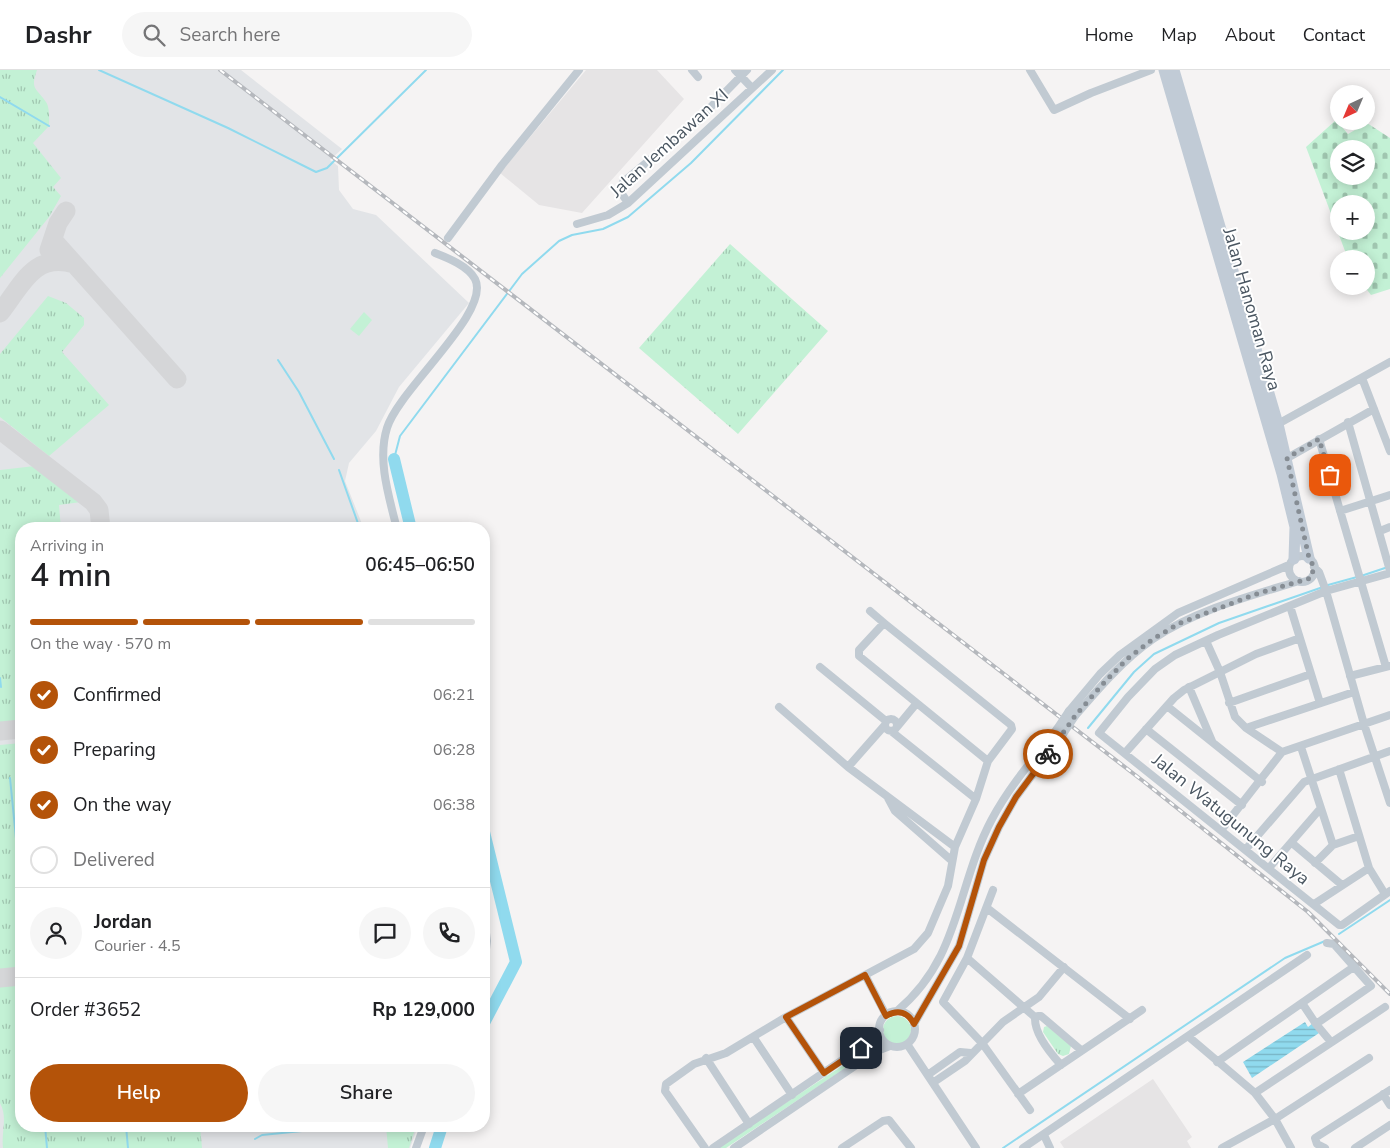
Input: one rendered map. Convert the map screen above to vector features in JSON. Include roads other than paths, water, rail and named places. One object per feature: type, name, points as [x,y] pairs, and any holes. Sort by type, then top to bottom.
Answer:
[{"type":"street","points":[[448,238],[502,165],[579,70]]},
{"type":"street","points":[[692,70],[698,77]]},
{"type":"street","points":[[735,70],[752,88]]},
{"type":"street","points":[[628,203],[620,190],[623,182],[698,119],[747,70]]},
{"type":"street","name":"Jalan Jembawan XI","points":[[577,224],[608,215],[628,203],[772,70]]},
{"type":"street","points":[[1030,70],[1054,110],[1091,93],[1152,70]]},
{"type":"street","name":"Jalan Hanoman Raya","points":[[1164,70],[1274,426]]},
{"type":"street","name":"Jalan Hanoman Raya","points":[[1174,70],[1312,563],[1324,585],[1354,692],[1390,803]]},
{"type":"street","points":[[395,522],[384,461],[386,429],[410,387],[467,319],[477,297],[478,287],[470,272],[435,253]]},
{"type":"street","points":[[1274,426],[1389,364]]},
{"type":"street","points":[[1362,378],[1390,451]]},
{"type":"street","points":[[1283,461],[1348,422],[1374,409]]},
{"type":"street","points":[[1282,752],[1246,728],[1235,717],[1228,703],[1220,672],[1206,641],[1290,606],[1324,585],[1389,567],[1348,422]]},
{"type":"street","points":[[1319,439],[1358,577],[1388,666],[1350,676]]},
{"type":"street","name":"Jalan Hanoman Raya","points":[[1283,461],[1295,527],[1292,562]]},
{"type":"street","points":[[1340,511],[1390,495]]},
{"type":"street","points":[[1380,531],[1390,527]]},
{"type":"street","points":[[734,1148],[877,1051],[890,1046],[896,1047],[907,1044],[914,1035],[914,1024],[959,946],[984,860],[999,827],[1016,797],[1100,674],[1149,633],[1178,613],[1253,582],[1301,556],[1312,563],[1311,578]]},
{"type":"street","points":[[1292,562],[1290,573],[1298,581]]},
{"type":"street","points":[[1072,714],[1127,659],[1153,639],[1180,623],[1259,593],[1298,581],[1311,578],[1324,585]]},
{"type":"street","points":[[1253,582],[1259,593]]},
{"type":"street","points":[[1290,606],[1320,703]]},
{"type":"street","points":[[705,1148],[664,1088],[666,1084],[694,1064],[706,1058],[726,1053],[754,1038],[786,1017],[914,949],[921,943],[928,933],[948,886],[951,860],[955,847],[976,799],[988,761],[1012,729],[1011,725],[870,611]]},
{"type":"street","points":[[884,623],[858,653],[916,704],[988,761]]},
{"type":"street","points":[[1125,753],[1167,706],[1189,687],[1256,654],[1300,638]]},
{"type":"street","name":"Jalan Watugunung Raya","points":[[1206,641],[1175,655],[1155,669],[1100,729],[1100,735],[1222,829],[1342,926],[1387,893]]},
{"type":"street","points":[[820,667],[885,723],[887,729],[894,729],[976,799]]},
{"type":"street","points":[[1228,703],[1311,674]]},
{"type":"street","points":[[1189,687],[1212,742]]},
{"type":"street","points":[[1246,728],[1354,692]]},
{"type":"street","points":[[894,729],[916,704]]},
{"type":"street","points":[[1167,706],[1262,782]]},
{"type":"street","points":[[780,707],[848,768],[955,847]]},
{"type":"street","points":[[1222,829],[1262,782],[1282,752],[1390,715]]},
{"type":"street","points":[[848,768],[885,723]]},
{"type":"street","points":[[1146,729],[1242,805]]},
{"type":"street","points":[[890,1046],[881,1037],[880,1025],[886,1016],[897,1012],[910,1001],[943,953],[951,937],[975,856],[992,819],[1007,793],[1060,732]]},
{"type":"street","points":[[1301,746],[1333,845]]},
{"type":"street","points":[[1246,849],[1288,797],[1304,782],[1390,751]]},
{"type":"street","points":[[1339,768],[1369,868],[1387,893]]},
{"type":"street","points":[[887,796],[895,811],[951,860]]},
{"type":"street","points":[[1269,868],[1320,809]]},
{"type":"street","points":[[1316,862],[1333,845],[1359,836]]},
{"type":"street","points":[[1292,842],[1342,885]]},
{"type":"street","points":[[1314,904],[1369,868]]},
{"type":"street","points":[[993,890],[967,958],[945,998],[944,1005],[982,1043],[1030,1110]]},
{"type":"street","points":[[987,908],[1130,1019]]},
{"type":"street","points":[[1316,1024],[1371,986],[1334,944],[1327,943]]},
{"type":"street","points":[[1023,1148],[1307,955]]},
{"type":"street","points":[[967,958],[1036,1018]]},
{"type":"street","points":[[1217,1062],[1355,966]]},
{"type":"street","points":[[934,1082],[956,1067],[1003,1022],[1026,1008],[1039,997],[1064,967]]},
{"type":"street","points":[[865,975],[886,1016]]},
{"type":"street","points":[[1302,1003],[1331,1042]]},
{"type":"street","points":[[1255,1094],[1385,1007]]},
{"type":"street","points":[[1018,1094],[1142,1010]]},
{"type":"street","points":[[897,1012],[908,1015],[914,1024]]},
{"type":"street","points":[[1036,1018],[1041,1016],[1082,1050]]},
{"type":"street","points":[[786,1017],[824,1073]]},
{"type":"street","points":[[1036,1018],[1035,1025],[1046,1046],[1061,1066]]},
{"type":"street","points":[[713,1148],[870,1042],[880,1030]]},
{"type":"street","points":[[1189,1037],[1255,1094],[1276,1119],[1291,1148]]},
{"type":"street","points":[[754,1038],[792,1095]]},
{"type":"street","points":[[907,1044],[929,1074],[976,1148]]},
{"type":"street","points":[[929,1074],[960,1052],[971,1053]]},
{"type":"street","points":[[706,1058],[748,1124]]},
{"type":"street","points":[[1223,1148],[1276,1119],[1369,1058]]},
{"type":"street","points":[[950,1060],[956,1067]]},
{"type":"street","points":[[1325,1148],[1316,1144],[1315,1138],[1390,1090]]},
{"type":"street","points":[[1383,1094],[1390,1105]]},
{"type":"street","points":[[842,1148],[882,1121],[889,1120],[911,1148]]},
{"type":"street","points":[[1354,1148],[1390,1125]]},
{"type":"street","points":[[416,1148],[422,1132]]},
{"type":"street","points":[[1044,1135],[1050,1148]]},
{"type":"water","points":[[1305,1022],[1308,1027],[1313,1023],[1319,1033],[1252,1078],[1243,1062]]},
{"type":"waterway","points":[[99,70],[228,128],[316,172],[327,168],[426,70]]},
{"type":"waterway","points":[[394,459],[400,436],[522,274],[559,241],[572,235],[603,229],[628,217],[691,163],[783,70]]},
{"type":"waterway","points":[[0,97],[49,126]]},
{"type":"waterway","points":[[278,360],[299,392],[334,459]]},
{"type":"waterway","points":[[394,459],[409,522]]},
{"type":"waterway","points":[[339,470],[358,522]]},
{"type":"waterway","points":[[1361,576],[1385,568]]},
{"type":"waterway","points":[[1328,585],[1357,577]]},
{"type":"waterway","points":[[1088,728],[1134,672],[1154,654],[1219,623],[1323,587]]},
{"type":"waterway","points":[[0,678],[1,687]]},
{"type":"waterway","points":[[10,778],[15,828]]},
{"type":"waterway","points":[[490,856],[516,962],[490,1012]]},
{"type":"waterway","points":[[1339,934],[1390,900]]},
{"type":"waterway","points":[[1003,1148],[1285,958],[1325,941]]},
{"type":"waterway","points":[[46,1132],[47,1148]]},
{"type":"waterway","points":[[127,1132],[128,1148]]},
{"type":"waterway","points":[[255,1139],[262,1135],[292,1132]]},
{"type":"waterway","points":[[435,1148],[440,1132]]},
{"type":"railway","points":[[220,70],[1143,781],[1308,912],[1390,994]]}]
